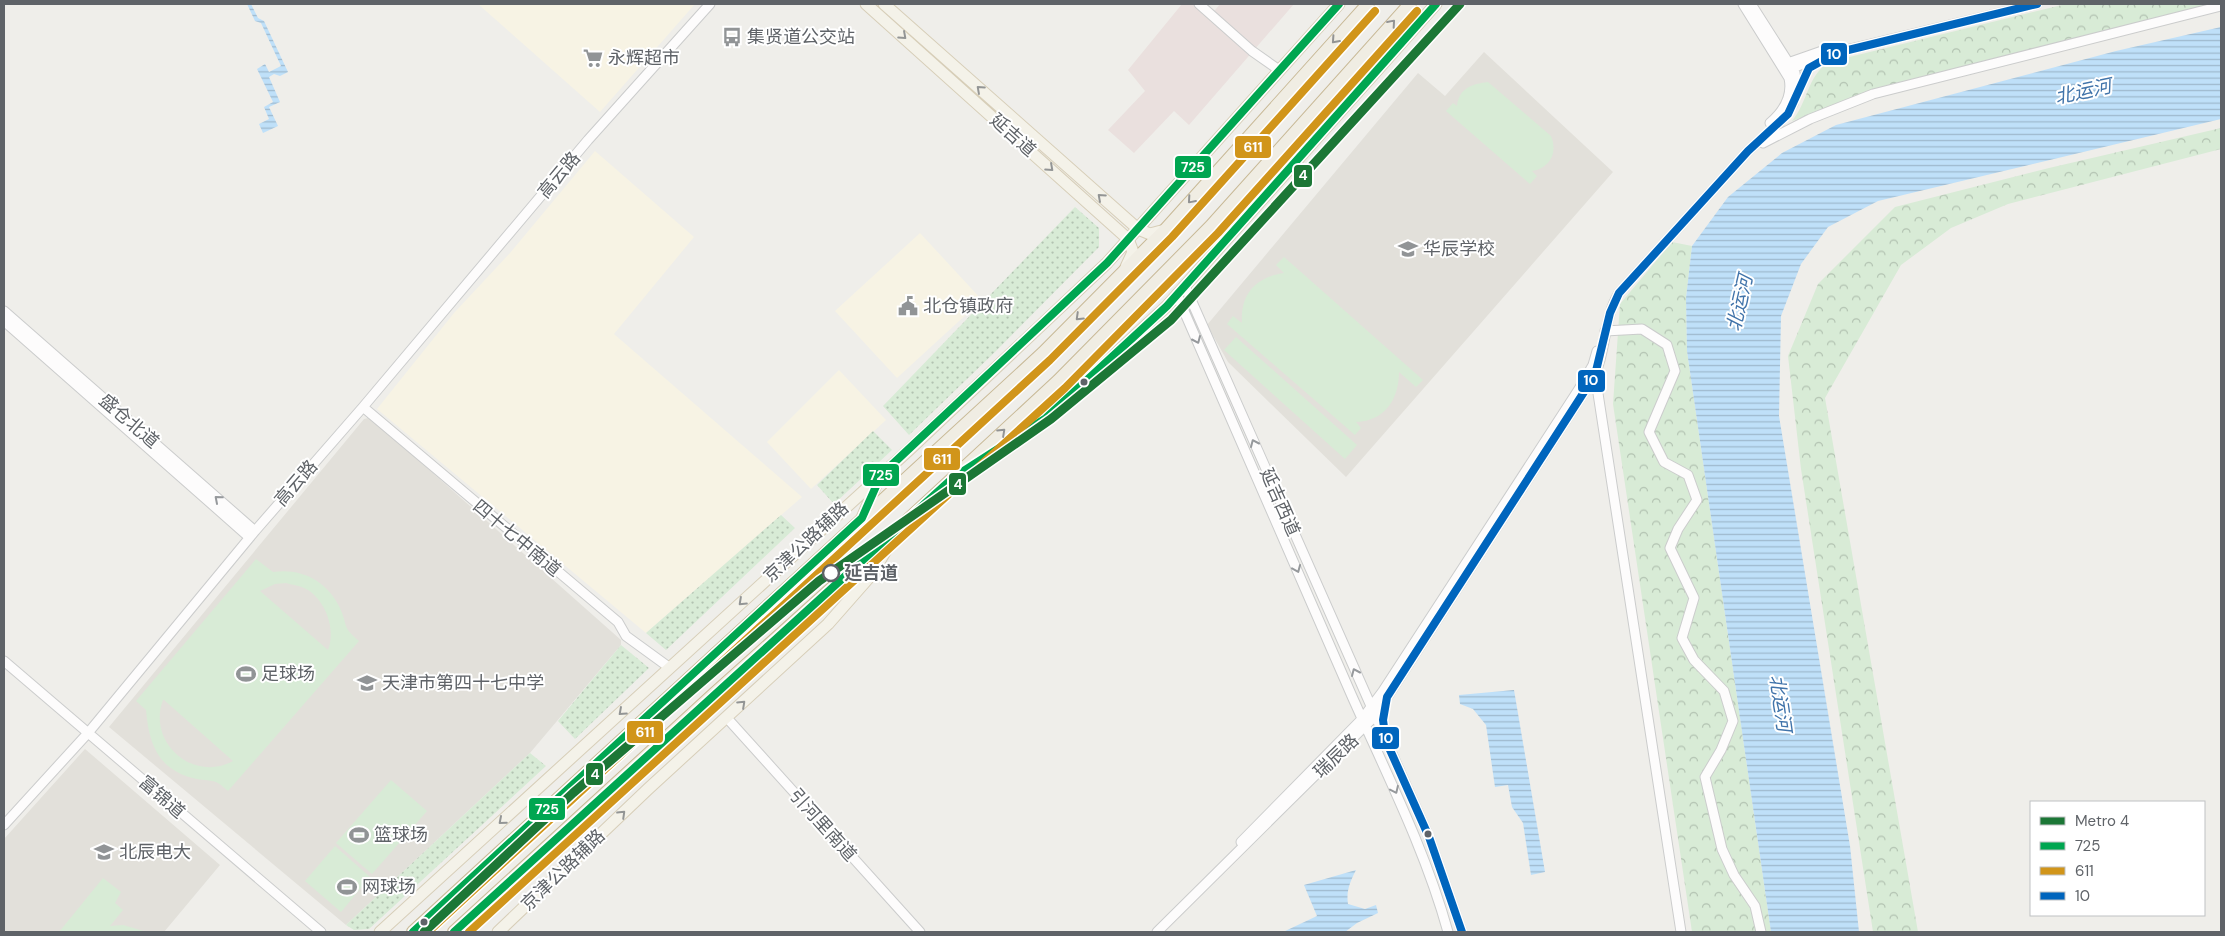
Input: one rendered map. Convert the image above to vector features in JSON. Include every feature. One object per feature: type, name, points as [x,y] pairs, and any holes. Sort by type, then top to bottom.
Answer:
[{"type":"highway","points":[[413,932],[971,420],[1120,276],[1165,230],[1368,4]]},
{"type":"highway","points":[[454,932],[898,529],[1058,381],[1211,226],[1410,4]]},
{"type":"main road","name":"延吉道","points":[[866,4],[1128,239]]},
{"type":"main road","name":"延吉道","points":[[884,4],[1138,229]]},
{"type":"main road","name":"京津公路辅路","points":[[380,932],[881,474],[1100,270],[1339,4]]},
{"type":"main road","points":[[954,477],[1046,418],[1181,291],[1436,4]]},
{"type":"main road","points":[[1138,229],[1150,234],[1165,230]]},
{"type":"main road","points":[[1120,276],[1133,252],[1128,239]]},
{"type":"main road","points":[[862,518],[881,474]]},
{"type":"main road","name":"京津公路辅路","points":[[498,932],[648,789],[728,718],[828,624],[872,574],[898,529]]},
{"type":"street","name":"高云路","points":[[4,825],[88,733],[252,534],[363,407],[588,140],[710,4]]},
{"type":"street","points":[[1199,4],[1252,51],[1279,70]]},
{"type":"street","points":[[1743,4],[1791,67]]},
{"type":"street","points":[[1751,4],[1791,67],[1798,86],[1796,96]]},
{"type":"street","points":[[1791,67],[1812,52],[2020,4]]},
{"type":"street","points":[[1791,67],[1836,53],[2037,4]]},
{"type":"street","points":[[1735,158],[1788,129],[1874,94],[2221,6]]},
{"type":"street","name":"瑞辰路","points":[[1157,932],[1364,723],[1371,707],[1385,694],[1595,375],[1602,356],[1605,331],[1611,307],[1625,285],[1748,151],[1788,114],[1809,68],[1836,53]]},
{"type":"street","name":"瑞辰路","points":[[1151,932],[1364,723],[1375,716],[1385,694],[1593,365],[1604,313],[1614,292],[1735,158],[1782,111],[1787,103],[1791,87],[1791,67]]},
{"type":"street","name":"延吉西道","points":[[1181,291],[1429,837],[1462,932]]},
{"type":"street","name":"延吉西道","points":[[1181,291],[1364,723],[1417,838],[1436,888],[1448,932]]},
{"type":"street","name":"盛仓北道","points":[[4,312],[252,534]]},
{"type":"street","name":"盛仓北道","points":[[4,321],[252,534]]},
{"type":"street","points":[[1605,331],[1642,329],[1666,345],[1675,371],[1649,432],[1664,462],[1688,475],[1697,500],[1678,529],[1670,548],[1694,598],[1682,638],[1694,660],[1724,691],[1733,721],[1721,750],[1705,778],[1722,849],[1734,875],[1755,906],[1761,932]]},
{"type":"street","points":[[1593,365],[1681,932]]},
{"type":"street","name":"四十七中南道","points":[[363,407],[618,622],[626,636],[670,668]]},
{"type":"street","name":"富锦道","points":[[4,661],[321,932]]},
{"type":"street","points":[[1385,694],[1383,720],[1386,741]]},
{"type":"street","points":[[1374,746],[1375,716]]},
{"type":"street","name":"引河里南道","points":[[728,718],[920,932]]},
{"type":"shaded area","name":"永辉超市","points":[[478,4],[695,4],[600,112]]},
{"type":"shaded area","points":[[1182,4],[1199,4],[1211,15],[1220,4],[1294,4],[1189,125],[1174,111],[1134,153],[1108,130],[1145,91],[1128,70]]},
{"type":"shaded area","name":"华辰学校","points":[[1484,52],[1613,172],[1346,477],[1228,362],[1207,325],[1418,73],[1445,96]]},
{"type":"shaded area","points":[[595,151],[694,237],[614,334],[802,497],[646,633],[377,409],[454,313],[510,253]]},
{"type":"shaded area","name":"北仓镇政府","points":[[920,233],[982,300],[897,378],[835,311]]},
{"type":"shaded area","points":[[839,370],[886,420],[811,489],[767,442]]},
{"type":"shaded area","name":"天津市第四十七中学","points":[[364,419],[372,419],[621,640],[621,645],[530,753],[346,925],[109,727]]},
{"type":"shaded area","name":"北辰电大","points":[[85,749],[220,865],[164,932],[4,932],[4,839]]},
{"type":"green space","points":[[2066,4],[2218,4],[1873,92],[1792,121],[1816,74],[1829,62]]},
{"type":"green space","points":[[1488,82],[1551,136],[1554,148],[1551,159],[1544,167],[1532,171],[1537,176],[1530,184],[1446,111],[1453,103],[1457,106],[1460,95],[1467,88]]},
{"type":"green space","points":[[2221,128],[2221,149],[2008,204],[1951,228],[1901,265],[1825,398],[1918,932],[1873,932],[1801,469],[1788,356],[1818,284],[1895,207],[2049,168]]},
{"type":"green space","points":[[1075,207],[1099,228],[1099,247],[909,435],[883,406]]},
{"type":"green space","points":[[1672,242],[1692,246],[1686,298],[1687,351],[1771,932],[1692,932],[1613,404],[1620,304]]},
{"type":"green space","points":[[1284,257],[1423,380],[1416,387],[1399,372],[1396,391],[1388,407],[1375,418],[1356,422],[1361,428],[1355,435],[1227,324],[1233,316],[1242,323],[1242,313],[1247,295],[1265,278],[1284,273],[1276,265]]},
{"type":"green space","points":[[1236,337],[1357,445],[1345,459],[1224,350]]},
{"type":"green space","points":[[873,431],[892,450],[834,504],[817,485]]},
{"type":"green space","points":[[781,515],[795,528],[666,650],[646,633]]},
{"type":"green space","points":[[256,559],[273,572],[294,572],[312,578],[321,584],[335,599],[348,629],[359,641],[228,791],[217,782],[184,775],[173,770],[165,763],[153,745],[146,710],[136,701]],"holes":[[[286,583],[306,589],[320,601],[330,625],[331,633],[328,650],[260,591],[275,584]],[[164,700],[233,761],[218,766],[203,767],[189,762],[177,754],[168,744],[162,730],[160,716]]]},
{"type":"green space","points":[[621,645],[649,668],[575,739],[558,721]]},
{"type":"green space","points":[[530,753],[546,766],[369,929],[354,930],[346,925]]},
{"type":"green space","points":[[391,780],[427,811],[372,874],[336,843]]},
{"type":"green space","points":[[335,846],[370,877],[341,912],[305,881]]},
{"type":"green space","points":[[103,878],[121,892],[115,903],[123,910],[110,926],[123,925],[147,932],[59,932]]},
{"type":"water","points":[[247,4],[251,4],[258,18],[264,21],[288,72],[280,76],[274,74],[269,77],[280,102],[269,107],[278,126],[263,133],[259,124],[269,119],[264,107],[273,102],[257,69],[265,64],[269,72],[281,66],[261,23],[255,21]]},
{"type":"water","name":"北运河","points":[[2221,27],[2221,119],[1878,201],[1828,227],[1801,264],[1781,316],[1779,416],[1850,846],[1859,932],[1771,932],[1687,351],[1686,298],[1692,246],[1728,197],[1782,153],[1836,125],[2116,51]]},
{"type":"water","points":[[1514,690],[1545,872],[1531,875],[1523,823],[1512,807],[1508,785],[1495,787],[1486,725],[1473,709],[1460,704],[1459,695]]},
{"type":"water","points":[[1356,870],[1349,887],[1348,904],[1365,909],[1376,905],[1378,913],[1357,923],[1345,932],[1283,932],[1317,916],[1304,885]]},
{"type":"metro line","name":"4","points":[[424,932],[573,793],[819,581],[1051,419],[1171,320],[1460,4]]},
{"type":"transit line","name":"725","points":[[413,932],[862,518],[881,475],[1107,263],[1339,4]]},
{"type":"transit line","name":"725","points":[[454,932],[954,477],[1046,418],[1167,306],[1436,4]]},
{"type":"transit line","name":"10","points":[[1462,932],[1429,837],[1386,741],[1383,720],[1387,697],[1595,375],[1610,313],[1619,293],[1748,151],[1788,114],[1809,68],[1836,53],[2037,4]]},
{"type":"transit line","name":"611","points":[[428,932],[1050,360],[1172,237],[1375,11]]},
{"type":"transit line","name":"611","points":[[469,932],[1065,388],[1218,233],[1417,11]]},
{"type":"place","name":"集贤道公交站","points":[[732,37]]},
{"type":"place","name":"永辉超市","points":[[593,58]]},
{"type":"place","name":"华辰学校","points":[[1408,249]]},
{"type":"place","name":"北仓镇政府","points":[[908,306]]},
{"type":"place","name":"延吉道","points":[[831,573]]},
{"type":"place","name":"足球场","points":[[246,674]]},
{"type":"place","name":"天津市第四十七中学","points":[[367,683]]},
{"type":"place","name":"篮球场","points":[[359,835]]},
{"type":"place","name":"北辰电大","points":[[104,852]]},
{"type":"place","name":"网球场","points":[[347,887]]}]
